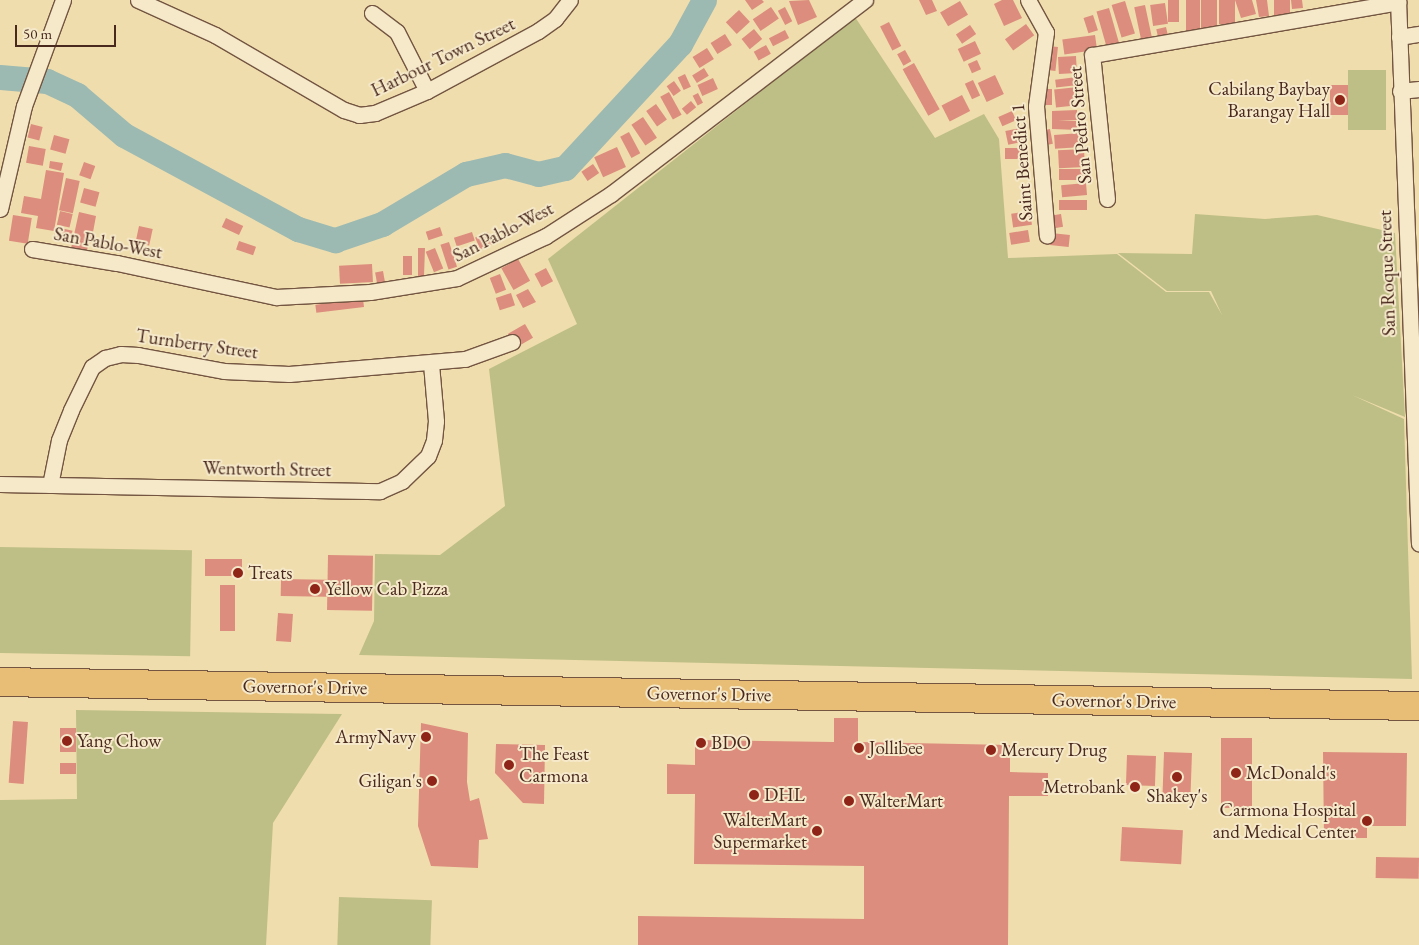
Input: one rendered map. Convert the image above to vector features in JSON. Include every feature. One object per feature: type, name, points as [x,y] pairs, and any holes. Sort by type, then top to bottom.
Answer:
[{"type":"highway","name":"Governor's Drive","points":[[0,682],[1419,706]]},
{"type":"street","points":[[0,209],[24,106],[63,0]]},
{"type":"street","name":"Harbour Town Street","points":[[138,0],[215,35],[344,110],[359,115],[375,113],[427,91],[538,32],[555,19],[570,0]]},
{"type":"street","name":"San Pablo-West","points":[[32,249],[117,263],[276,298],[351,294],[457,278],[546,236],[610,194],[865,0]]},
{"type":"street","name":"Saint Benedict 1","points":[[1028,0],[1046,32],[1036,106],[1047,236]]},
{"type":"street","name":"San Roque Street","points":[[1398,1],[1400,91],[1416,415],[1419,544]]},
{"type":"street","name":"San Pedro Street","points":[[1107,200],[1092,56],[1398,1]]},
{"type":"street","points":[[372,13],[397,32],[427,91]]},
{"type":"street","points":[[1399,37],[1419,34]]},
{"type":"street","points":[[1400,91],[1419,89]]},
{"type":"street","name":"Turnberry Street","points":[[50,485],[59,440],[92,367],[102,352],[138,355],[257,375],[431,364],[465,359],[512,342]]},
{"type":"street","name":"Wentworth Street","points":[[0,484],[380,490],[402,480],[428,456],[434,440],[436,421],[431,364]]},
{"type":"green space","points":[[855,17],[935,138],[984,114],[999,139],[1008,258],[1117,254],[1166,292],[1209,292],[1222,315],[1211,291],[1167,291],[1118,253],[1192,254],[1195,214],[1265,219],[1317,215],[1395,233],[1405,417],[1352,395],[1404,419],[1412,679],[359,655],[374,621],[375,554],[440,555],[505,506],[489,369],[577,324],[548,259]]},
{"type":"green space","points":[[1348,70],[1386,70],[1386,130],[1348,130]]},
{"type":"green space","points":[[0,547],[192,550],[190,656],[0,653]]},
{"type":"green space","points":[[76,710],[342,714],[273,823],[266,945],[0,945],[0,800],[77,799]]},
{"type":"green space","points":[[339,897],[432,900],[430,945],[337,945]]},
{"type":"building","points":[[745,0],[762,0],[764,2],[752,10]]},
{"type":"building","points":[[809,0],[817,17],[798,25],[789,1]]},
{"type":"building","points":[[919,0],[932,0],[937,11],[926,15]]},
{"type":"building","points":[[1002,0],[1013,0],[1022,18],[1004,26],[994,4]]},
{"type":"building","points":[[1168,0],[1179,0],[1179,22],[1168,22]]},
{"type":"building","points":[[1186,0],[1200,0],[1200,32],[1186,32]]},
{"type":"building","points":[[1201,0],[1217,0],[1217,31],[1201,31]]},
{"type":"building","points":[[1219,0],[1235,0],[1235,24],[1219,24]]},
{"type":"building","points":[[1235,0],[1252,0],[1256,14],[1241,18]]},
{"type":"building","points":[[1256,0],[1267,0],[1269,16],[1259,17]]},
{"type":"building","points":[[1274,0],[1290,0],[1290,15],[1274,15]]},
{"type":"building","points":[[1291,0],[1302,0],[1303,8],[1292,9]]},
{"type":"building","points":[[960,1],[968,15],[948,26],[940,12]]},
{"type":"building","points":[[1125,1],[1135,34],[1122,38],[1112,5]]},
{"type":"building","points":[[1165,3],[1168,24],[1153,26],[1150,5]]},
{"type":"building","points":[[1145,5],[1152,38],[1141,41],[1134,7]]},
{"type":"building","points":[[771,7],[779,19],[761,31],[753,19]]},
{"type":"building","points":[[785,7],[792,21],[785,25],[778,11]]},
{"type":"building","points":[[1109,8],[1119,43],[1106,46],[1097,12]]},
{"type":"building","points":[[739,10],[750,22],[737,34],[726,22]]},
{"type":"building","points":[[1093,15],[1098,30],[1088,33],[1083,18]]},
{"type":"building","points":[[889,22],[901,46],[892,51],[880,27]]},
{"type":"building","points":[[1026,24],[1034,35],[1013,51],[1005,39]]},
{"type":"building","points":[[970,25],[976,34],[962,44],[956,35]]},
{"type":"building","points":[[1166,27],[1168,36],[1158,38],[1156,29]]},
{"type":"building","points":[[754,29],[762,39],[750,49],[742,39]]},
{"type":"building","points":[[785,30],[789,38],[773,46],[769,38]]},
{"type":"building","points":[[725,34],[732,45],[717,54],[711,43]]},
{"type":"building","points":[[1095,35],[1097,50],[1064,54],[1062,40]]},
{"type":"building","points":[[975,41],[981,54],[964,62],[958,49]]},
{"type":"building","points":[[766,45],[771,54],[759,61],[754,52]]},
{"type":"building","points":[[1048,46],[1058,47],[1055,71],[1045,70]]},
{"type":"building","points":[[707,48],[714,59],[699,68],[693,57]]},
{"type":"building","points":[[905,50],[911,61],[903,66],[897,54]]},
{"type":"building","points":[[1076,56],[1077,73],[1059,74],[1058,57]]},
{"type":"building","points":[[977,60],[981,69],[972,73],[968,64]]},
{"type":"building","points":[[914,63],[940,109],[928,116],[903,69]]},
{"type":"building","points":[[704,68],[709,76],[697,83],[692,75]]},
{"type":"building","points":[[685,74],[691,87],[684,90],[678,77]]},
{"type":"building","points":[[995,75],[1004,94],[987,102],[978,83]]},
{"type":"building","points":[[1077,77],[1078,85],[1056,88],[1055,80]]},
{"type":"building","points":[[713,78],[718,89],[702,96],[697,85]]},
{"type":"building","points":[[973,80],[980,95],[972,99],[965,84]]},
{"type":"building","points":[[674,81],[681,91],[674,96],[667,86]]},
{"type":"building","name":"Cabilang Baybay Barangay Hall","points":[[1330,85],[1348,85],[1348,115],[1330,115]]},
{"type":"building","points":[[1078,87],[1080,105],[1056,107],[1054,90]]},
{"type":"building","points":[[1040,89],[1052,89],[1052,105],[1040,105]]},
{"type":"building","points":[[669,92],[682,115],[673,120],[660,97]]},
{"type":"building","points":[[698,93],[703,103],[698,106],[693,96]]},
{"type":"building","points":[[962,95],[970,111],[950,121],[942,105]]},
{"type":"building","points":[[691,101],[696,107],[687,115],[682,109]]},
{"type":"building","points":[[656,104],[667,120],[657,126],[646,111]]},
{"type":"building","points":[[1077,110],[1077,120],[1058,121],[1078,121],[1078,130],[1052,129],[1052,111]]},
{"type":"building","points":[[1012,111],[1016,120],[1002,126],[998,117]]},
{"type":"building","points":[[643,117],[657,138],[645,146],[631,125]]},
{"type":"building","points":[[31,124],[43,127],[39,140],[28,138]]},
{"type":"building","points":[[1020,128],[1023,142],[1008,145],[1005,131]]},
{"type":"building","points":[[1050,129],[1053,144],[1040,146],[1037,131]]},
{"type":"building","points":[[629,132],[640,153],[631,158],[620,137]]},
{"type":"building","points":[[1081,133],[1082,147],[1055,149],[1054,135]]},
{"type":"building","points":[[54,135],[69,139],[66,154],[50,149]]},
{"type":"building","points":[[29,146],[46,149],[43,166],[26,163]]},
{"type":"building","points":[[617,147],[626,167],[603,177],[594,157]]},
{"type":"building","points":[[1005,148],[1025,148],[1025,159],[1005,159]]},
{"type":"building","points":[[1084,149],[1085,167],[1059,168],[1058,150]]},
{"type":"building","points":[[50,161],[63,163],[61,171],[49,168]]},
{"type":"building","points":[[84,162],[95,166],[90,179],[79,175]]},
{"type":"building","points":[[593,164],[599,173],[588,181],[581,172]]},
{"type":"building","points":[[1059,169],[1086,169],[1086,180],[1059,180]]},
{"type":"building","points":[[46,170],[64,173],[54,231],[36,228],[38,216],[21,213],[24,196],[41,199]]},
{"type":"building","points":[[66,178],[80,181],[73,213],[59,210]]},
{"type":"building","points":[[1086,183],[1087,195],[1062,197],[1061,185]]},
{"type":"building","points":[[84,188],[99,192],[96,207],[80,202]]},
{"type":"building","points":[[1059,200],[1087,200],[1087,210],[1059,210]]},
{"type":"building","points":[[60,211],[73,214],[70,228],[57,225]]},
{"type":"building","points":[[1030,211],[1032,225],[1013,228],[1011,214]]},
{"type":"building","points":[[79,212],[96,216],[91,243],[80,240],[89,243],[85,257],[70,253]]},
{"type":"building","points":[[1061,214],[1063,227],[1051,229],[1049,216]]},
{"type":"building","points":[[13,215],[32,218],[28,244],[9,241]]},
{"type":"building","points":[[226,218],[243,226],[239,235],[222,227]]},
{"type":"building","points":[[139,226],[153,229],[149,246],[135,243]]},
{"type":"building","points":[[56,227],[73,231],[70,243],[53,239]]},
{"type":"building","points":[[440,227],[443,236],[429,240],[426,232]]},
{"type":"building","points":[[1028,230],[1030,242],[1011,245],[1009,233]]},
{"type":"building","points":[[472,232],[475,241],[457,246],[454,238]]},
{"type":"building","points":[[488,232],[493,244],[480,249],[475,237]]},
{"type":"building","points":[[1051,233],[1070,235],[1069,247],[1050,245]]},
{"type":"building","points":[[239,241],[256,247],[253,255],[236,250]]},
{"type":"building","points":[[449,242],[457,267],[448,270],[440,245]]},
{"type":"building","points":[[418,248],[425,248],[424,276],[418,276]]},
{"type":"building","points":[[435,248],[443,268],[434,272],[426,252]]},
{"type":"building","points":[[403,256],[412,256],[412,275],[403,275]]},
{"type":"building","points":[[518,259],[530,281],[514,290],[501,268]]},
{"type":"building","points":[[372,264],[373,282],[340,284],[339,266]]},
{"type":"building","points":[[546,268],[553,281],[542,287],[535,274]]},
{"type":"building","points":[[383,271],[385,282],[377,283],[375,272]]},
{"type":"building","points":[[500,274],[506,290],[496,294],[490,278]]},
{"type":"building","points":[[528,289],[536,302],[523,308],[516,295]]},
{"type":"building","points":[[511,293],[515,305],[500,310],[496,298]]},
{"type":"building","points":[[363,299],[364,307],[316,313],[315,305]]},
{"type":"building","points":[[525,324],[533,338],[516,348],[508,334]]},
{"type":"building","points":[[328,555],[373,556],[372,611],[327,610]]},
{"type":"building","points":[[205,559],[242,559],[242,576],[205,576]]},
{"type":"building","points":[[281,579],[327,580],[327,597],[281,596]]},
{"type":"building","points":[[220,585],[235,585],[235,631],[220,631]]},
{"type":"building","points":[[278,613],[293,614],[291,642],[276,641]]},
{"type":"building","points":[[834,718],[858,718],[858,742],[1010,745],[1010,772],[1048,773],[1048,796],[1009,796],[1008,945],[638,945],[638,916],[864,919],[864,866],[694,864],[695,794],[667,794],[667,764],[695,765],[695,740],[834,742]]},
{"type":"building","points":[[13,721],[28,722],[24,784],[9,783]]},
{"type":"building","points":[[421,723],[468,733],[467,782],[470,801],[479,798],[488,839],[479,840],[478,868],[431,866],[418,826]]},
{"type":"building","points":[[60,728],[76,728],[76,752],[60,752]]},
{"type":"building","name":"McDonald's","points":[[1221,738],[1252,738],[1252,808],[1221,808]]},
{"type":"building","points":[[496,744],[545,745],[544,804],[523,803],[495,773]]},
{"type":"building","name":"Shakey's","points":[[1164,752],[1192,753],[1190,802],[1162,801]]},
{"type":"building","points":[[1323,752],[1407,753],[1406,826],[1367,826],[1367,838],[1324,838]]},
{"type":"building","points":[[1127,755],[1156,756],[1155,786],[1126,785]]},
{"type":"building","points":[[60,763],[76,763],[76,774],[60,774]]},
{"type":"building","points":[[1122,827],[1183,830],[1181,864],[1120,861]]},
{"type":"building","points":[[1376,857],[1419,858],[1419,879],[1376,878]]},
{"type":"waterway","points":[[0,77],[47,81],[77,95],[124,135],[298,229],[335,240],[382,224],[466,174],[505,165],[538,174],[565,168],[680,44],[704,0]]},
{"type":"place","name":"Cabilang Baybay Barangay Hall","points":[[1340,100]]},
{"type":"place","name":"Treats","points":[[238,573]]},
{"type":"place","name":"Yellow Cab Pizza","points":[[315,589]]},
{"type":"place","name":"ArmyNavy","points":[[426,737]]},
{"type":"place","name":"Yang Chow","points":[[67,741]]},
{"type":"place","name":"BDO","points":[[701,743]]},
{"type":"place","name":"Jollibee","points":[[859,748]]},
{"type":"place","name":"Mercury Drug","points":[[991,750]]},
{"type":"place","name":"The Feast Carmona","points":[[509,765]]},
{"type":"place","name":"McDonald's","points":[[1236,773]]},
{"type":"place","name":"Shakey's","points":[[1177,777]]},
{"type":"place","name":"Giligan's","points":[[432,781]]},
{"type":"place","name":"Metrobank","points":[[1135,787]]},
{"type":"place","name":"DHL","points":[[754,795]]},
{"type":"place","name":"WalterMart","points":[[849,801]]},
{"type":"place","name":"Carmona Hospital and Medical Center","points":[[1367,821]]},
{"type":"place","name":"WalterMart Supermarket","points":[[817,831]]}]
